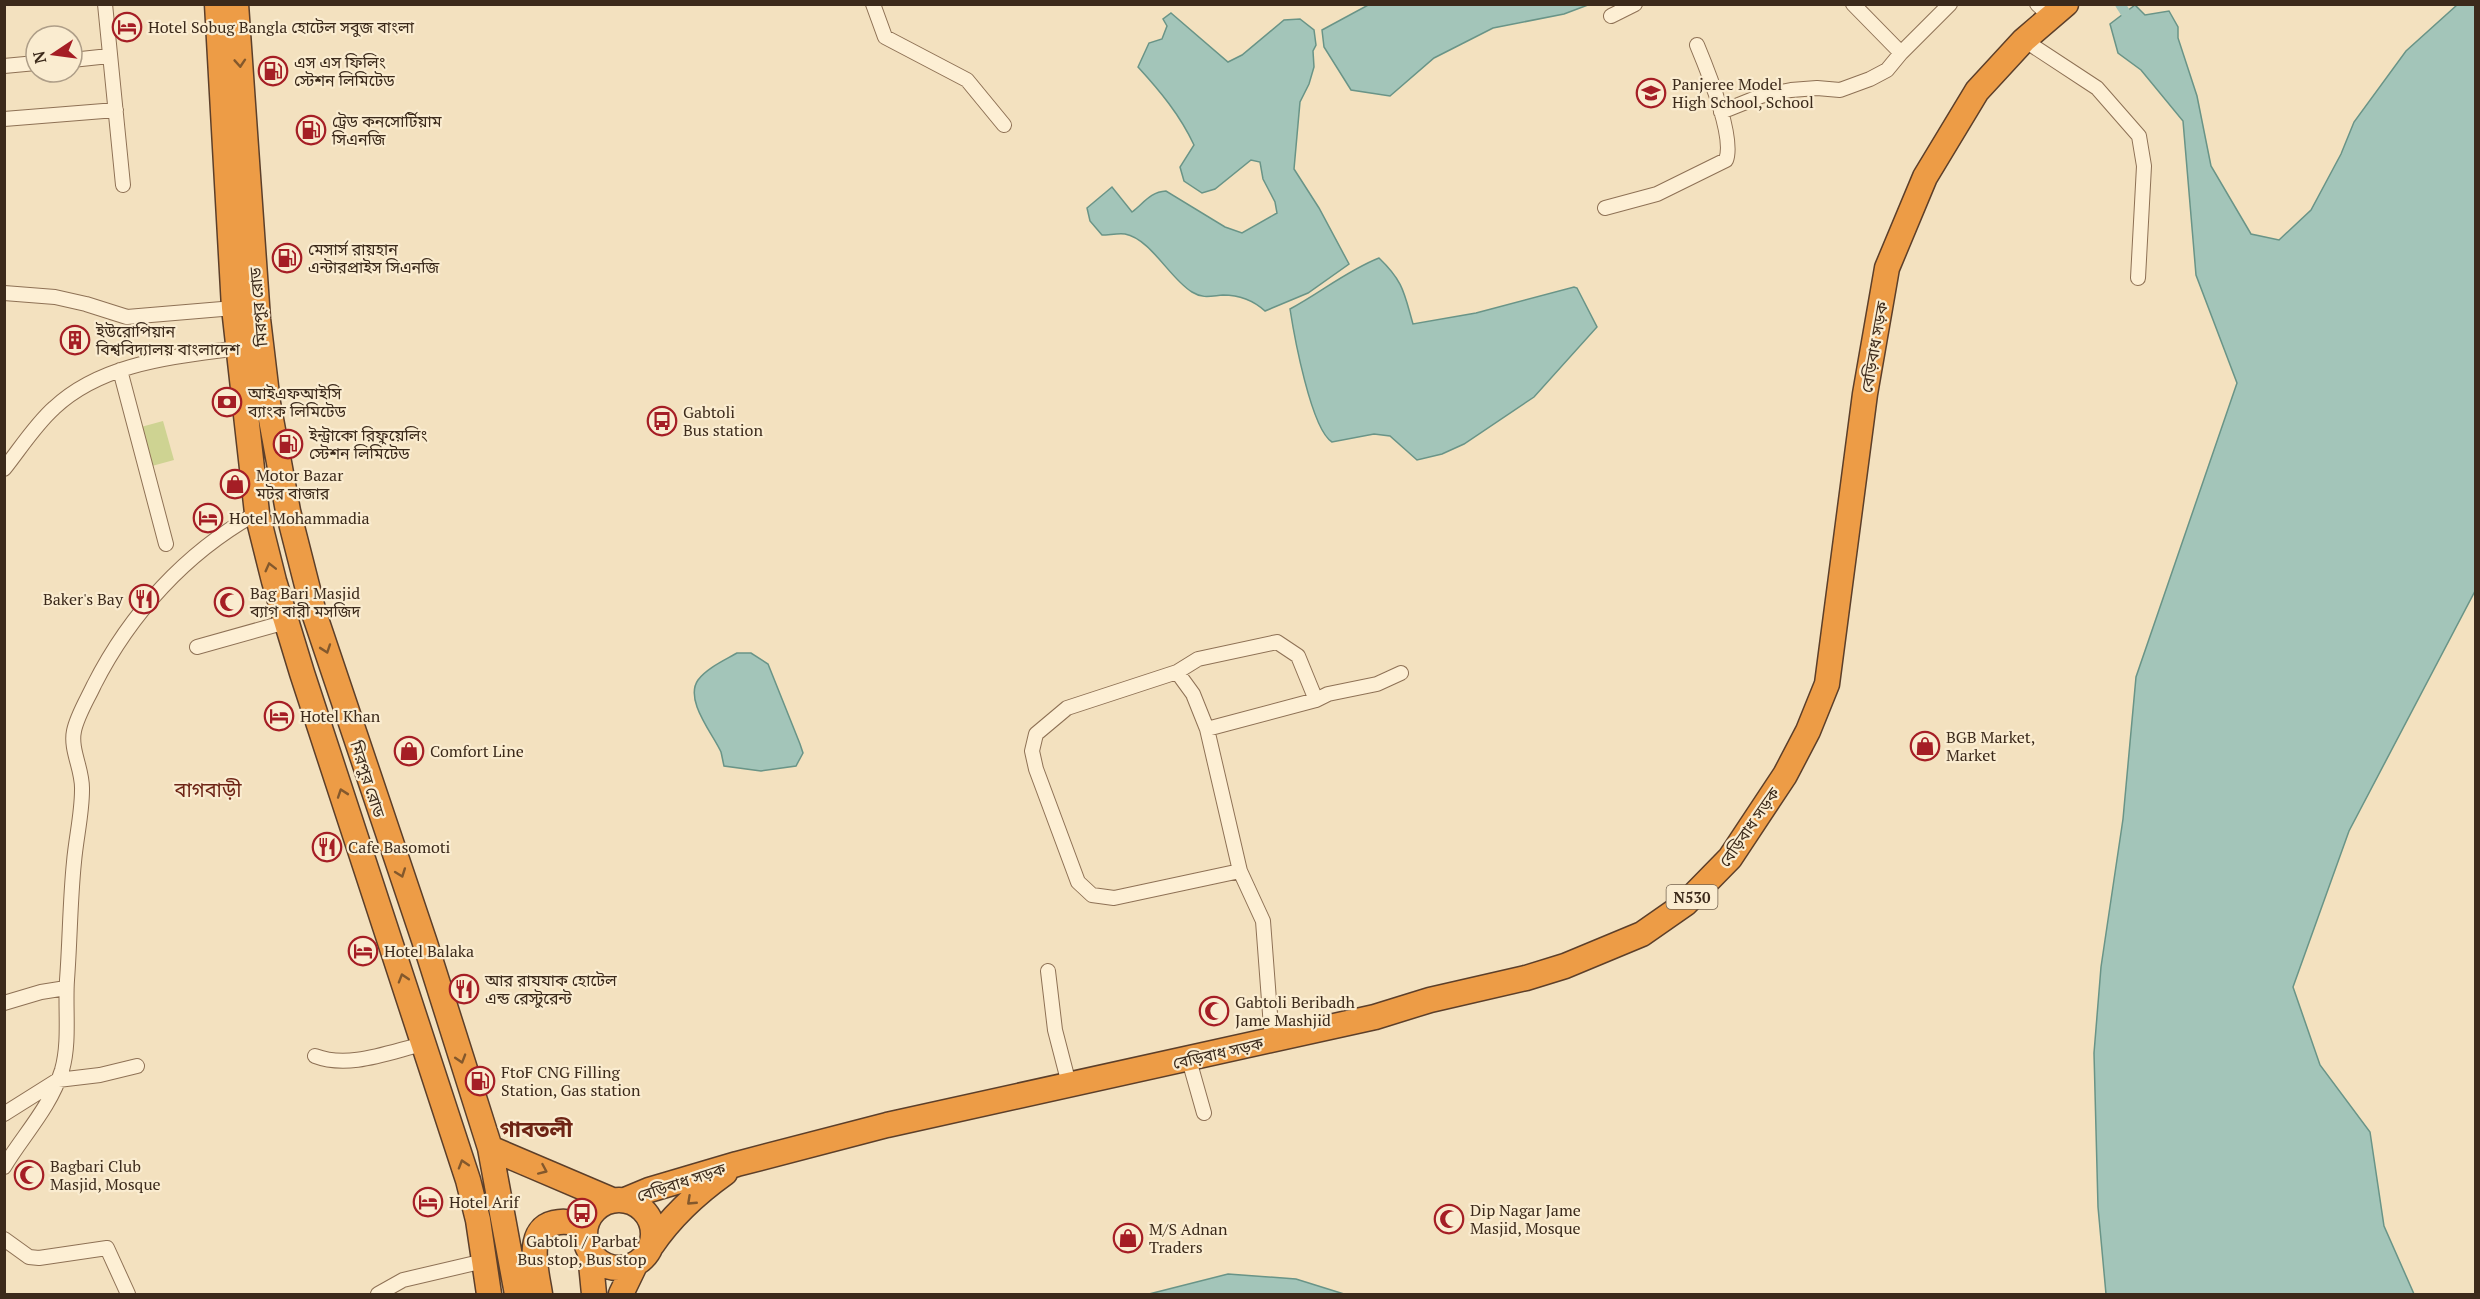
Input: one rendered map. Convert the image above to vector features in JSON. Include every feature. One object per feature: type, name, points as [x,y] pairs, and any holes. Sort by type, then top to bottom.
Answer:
[{"type":"highway","name":"মিরপুর রোড","points":[[217,4],[234,308],[257,513],[286,622],[468,1180],[489,1294]]},
{"type":"highway","name":"মিরপুর রোড","points":[[236,4],[258,319],[268,403],[288,511],[314,613],[490,1148],[517,1294]]},
{"type":"highway","name":"বেড়িবাধ সড়ক","points":[[618,1200],[737,1164],[887,1125],[1069,1084],[1190,1060],[1376,1017],[1430,1000],[1526,978],[1602,952],[1642,934],[1665,919],[1709,881],[1730,858],[1785,775],[1808,731],[1827,684],[1865,394],[1887,268],[1924,177],[1977,91],[2051,9]]},
{"type":"highway","points":[[490,1148],[618,1200],[636,1204],[645,1212],[651,1222],[652,1245],[648,1253],[634,1265],[621,1294]]},
{"type":"highway","name":"বেড়িবাধ সড়ক","points":[[652,1245],[664,1227],[710,1184],[737,1164]]},
{"type":"highway","points":[[594,1294],[587,1241],[594,1211],[618,1200]]},
{"type":"highway","points":[[540,1294],[534,1250],[537,1238],[549,1224],[560,1221],[578,1225],[605,1266],[615,1269],[634,1265]]},
{"type":"street","points":[[105,4],[123,185]]},
{"type":"street","points":[[873,4],[885,37],[967,80],[1004,125]]},
{"type":"street","points":[[1611,16],[1635,4]]},
{"type":"street","points":[[1853,4],[1901,53]]},
{"type":"street","points":[[1721,112],[1761,96],[1817,88],[1840,90],[1870,79],[1887,70],[1950,4]]},
{"type":"street","points":[[2024,40],[2097,88],[2139,136],[2144,166],[2138,278]]},
{"type":"street","points":[[1605,208],[1657,194],[1726,160],[1727,150],[1721,112],[1713,82],[1697,45]]},
{"type":"street","points":[[84,59],[109,56]]},
{"type":"street","points":[[4,66],[24,64]]},
{"type":"street","points":[[4,118],[116,110]]},
{"type":"street","points":[[4,292],[55,297],[127,317],[234,308]]},
{"type":"street","points":[[4,469],[54,408],[89,382],[120,370],[184,356],[238,348]]},
{"type":"street","points":[[120,370],[166,544]]},
{"type":"street","points":[[4,1167],[51,1101],[65,1053],[72,889],[82,787],[74,740],[79,718],[108,658],[145,607],[198,553],[257,513]]},
{"type":"street","points":[[197,647],[286,622]]},
{"type":"street","points":[[1240,871],[1114,898],[1092,895],[1078,882],[1036,769],[1032,752],[1036,734],[1068,708],[1177,672],[1198,659],[1277,642],[1298,656],[1316,700]]},
{"type":"street","points":[[1177,672],[1193,693],[1207,729],[1240,871],[1263,921],[1272,1040]]},
{"type":"street","points":[[1207,729],[1316,700],[1328,694],[1377,684],[1401,673]]},
{"type":"street","points":[[1048,971],[1055,1030],[1069,1084]]},
{"type":"street","points":[[4,1003],[41,992],[66,988]]},
{"type":"street","points":[[315,1056],[336,1062],[423,1044]]},
{"type":"street","points":[[1190,1060],[1203,1113]]},
{"type":"street","points":[[4,1114],[58,1080],[100,1075],[137,1066]]},
{"type":"street","points":[[4,1239],[29,1257],[39,1258],[107,1248],[128,1294]]},
{"type":"street","points":[[378,1294],[403,1280],[484,1261]]},
{"type":"green space","points":[[163,421],[174,460],[152,466],[141,427]]},
{"type":"water","points":[[1370,4],[1588,5],[1564,14],[1493,28],[1434,58],[1390,96],[1351,90],[1324,47],[1322,30]]},
{"type":"water","points":[[2135,5],[2145,15],[2169,11],[2178,27],[2178,38],[2197,96],[2211,166],[2251,234],[2279,240],[2311,210],[2341,154],[2354,122],[2406,51],[2457,5],[2475,5],[2475,591],[2349,831],[2293,987],[2320,1065],[2370,1132],[2384,1226],[2414,1294],[2106,1294],[2098,1207],[2094,1053],[2101,967],[2123,819],[2136,677],[2237,383],[2196,275],[2183,121],[2141,70],[2118,53],[2110,24]]},
{"type":"water","points":[[1171,13],[1228,62],[1242,55],[1284,20],[1300,19],[1314,30],[1316,45],[1313,51],[1314,67],[1300,102],[1294,169],[1319,208],[1349,264],[1308,293],[1265,311],[1240,297],[1196,294],[1184,286],[1143,243],[1125,234],[1102,235],[1090,221],[1087,208],[1112,187],[1132,212],[1151,196],[1166,191],[1225,227],[1242,233],[1277,213],[1275,202],[1263,179],[1260,162],[1251,160],[1215,189],[1202,193],[1184,181],[1180,167],[1194,145],[1169,104],[1138,67],[1149,43],[1162,39],[1167,26],[1163,19]]},
{"type":"water","points":[[1379,258],[1398,281],[1413,324],[1476,313],[1574,287],[1577,288],[1597,327],[1534,397],[1464,444],[1442,454],[1417,460],[1390,436],[1374,434],[1332,442],[1324,434],[1311,401],[1290,309],[1356,269]]},
{"type":"water","points":[[737,653],[751,653],[768,664],[803,753],[796,766],[761,771],[724,766],[721,752],[697,707],[695,688],[698,680],[706,672]]},
{"type":"water","points":[[1228,1274],[1296,1279],[1344,1294],[1149,1294]]},
{"type":"waterway","points":[[2120,4],[2125,12]]},
{"type":"place","name":"Hotel Sobug Bangla হোটেল সবুজ বাংলা","points":[[127,27]]},
{"type":"place","name":"এস এস ফিলিং স্টেশন লিমিটেড","points":[[273,71]]},
{"type":"place","name":"Panjeree Model High School, School","points":[[1651,93]]},
{"type":"place","name":"ট্রেড কনসোর্টিয়াম সিএনজি","points":[[311,130]]},
{"type":"place","name":"মেসার্স রায়হান এন্টারপ্রাইস সিএনজি","points":[[287,258]]},
{"type":"place","name":"ইউরোপিয়ান বিশ্ববিদ্যালয় বাংলাদেশ","points":[[75,340]]},
{"type":"place","name":"আইএফআইসি ব্যাংক লিমিটেড","points":[[227,402]]},
{"type":"place","name":"Gabtoli Bus station","points":[[662,421]]},
{"type":"place","name":"ইন্ট্রাকো রিফুয়েলিং স্টেশন লিমিটেড","points":[[288,444]]},
{"type":"place","name":"Motor Bazar মটর বাজার","points":[[235,484]]},
{"type":"place","name":"Hotel Mohammadia","points":[[208,518]]},
{"type":"place","name":"Baker's Bay","points":[[144,599]]},
{"type":"place","name":"Bag Bari Masjid ব্যাগ বারী মসজিদ","points":[[229,602]]},
{"type":"place","name":"Hotel Khan","points":[[279,716]]},
{"type":"place","name":"BGB Market, Market","points":[[1925,746]]},
{"type":"place","name":"Comfort Line","points":[[409,751]]},
{"type":"place","name":"Cafe Basomoti","points":[[327,847]]},
{"type":"place","name":"Hotel Balaka","points":[[363,951]]},
{"type":"place","name":"আর রাযযাক হোটেল এন্ড রেস্টুরেন্ট","points":[[464,989]]},
{"type":"place","name":"Gabtoli Beribadh Jame Mashjid","points":[[1214,1011]]},
{"type":"place","name":"FtoF CNG Filling Station, Gas station","points":[[480,1081]]},
{"type":"place","name":"Bagbari Club Masjid, Mosque","points":[[29,1175]]},
{"type":"place","name":"Hotel Arif","points":[[428,1202]]},
{"type":"place","name":"Gabtoli / Parbat Bus stop, Bus stop","points":[[582,1213]]},
{"type":"place","name":"Dip Nagar Jame Masjid, Mosque","points":[[1449,1219]]},
{"type":"place","name":"M/S Adnan Traders","points":[[1128,1238]]},
{"type":"district","name":"বাগবাড়ী","points":[[208,789]]},
{"type":"district","name":"গাবতলী","points":[[536,1128]]}]
